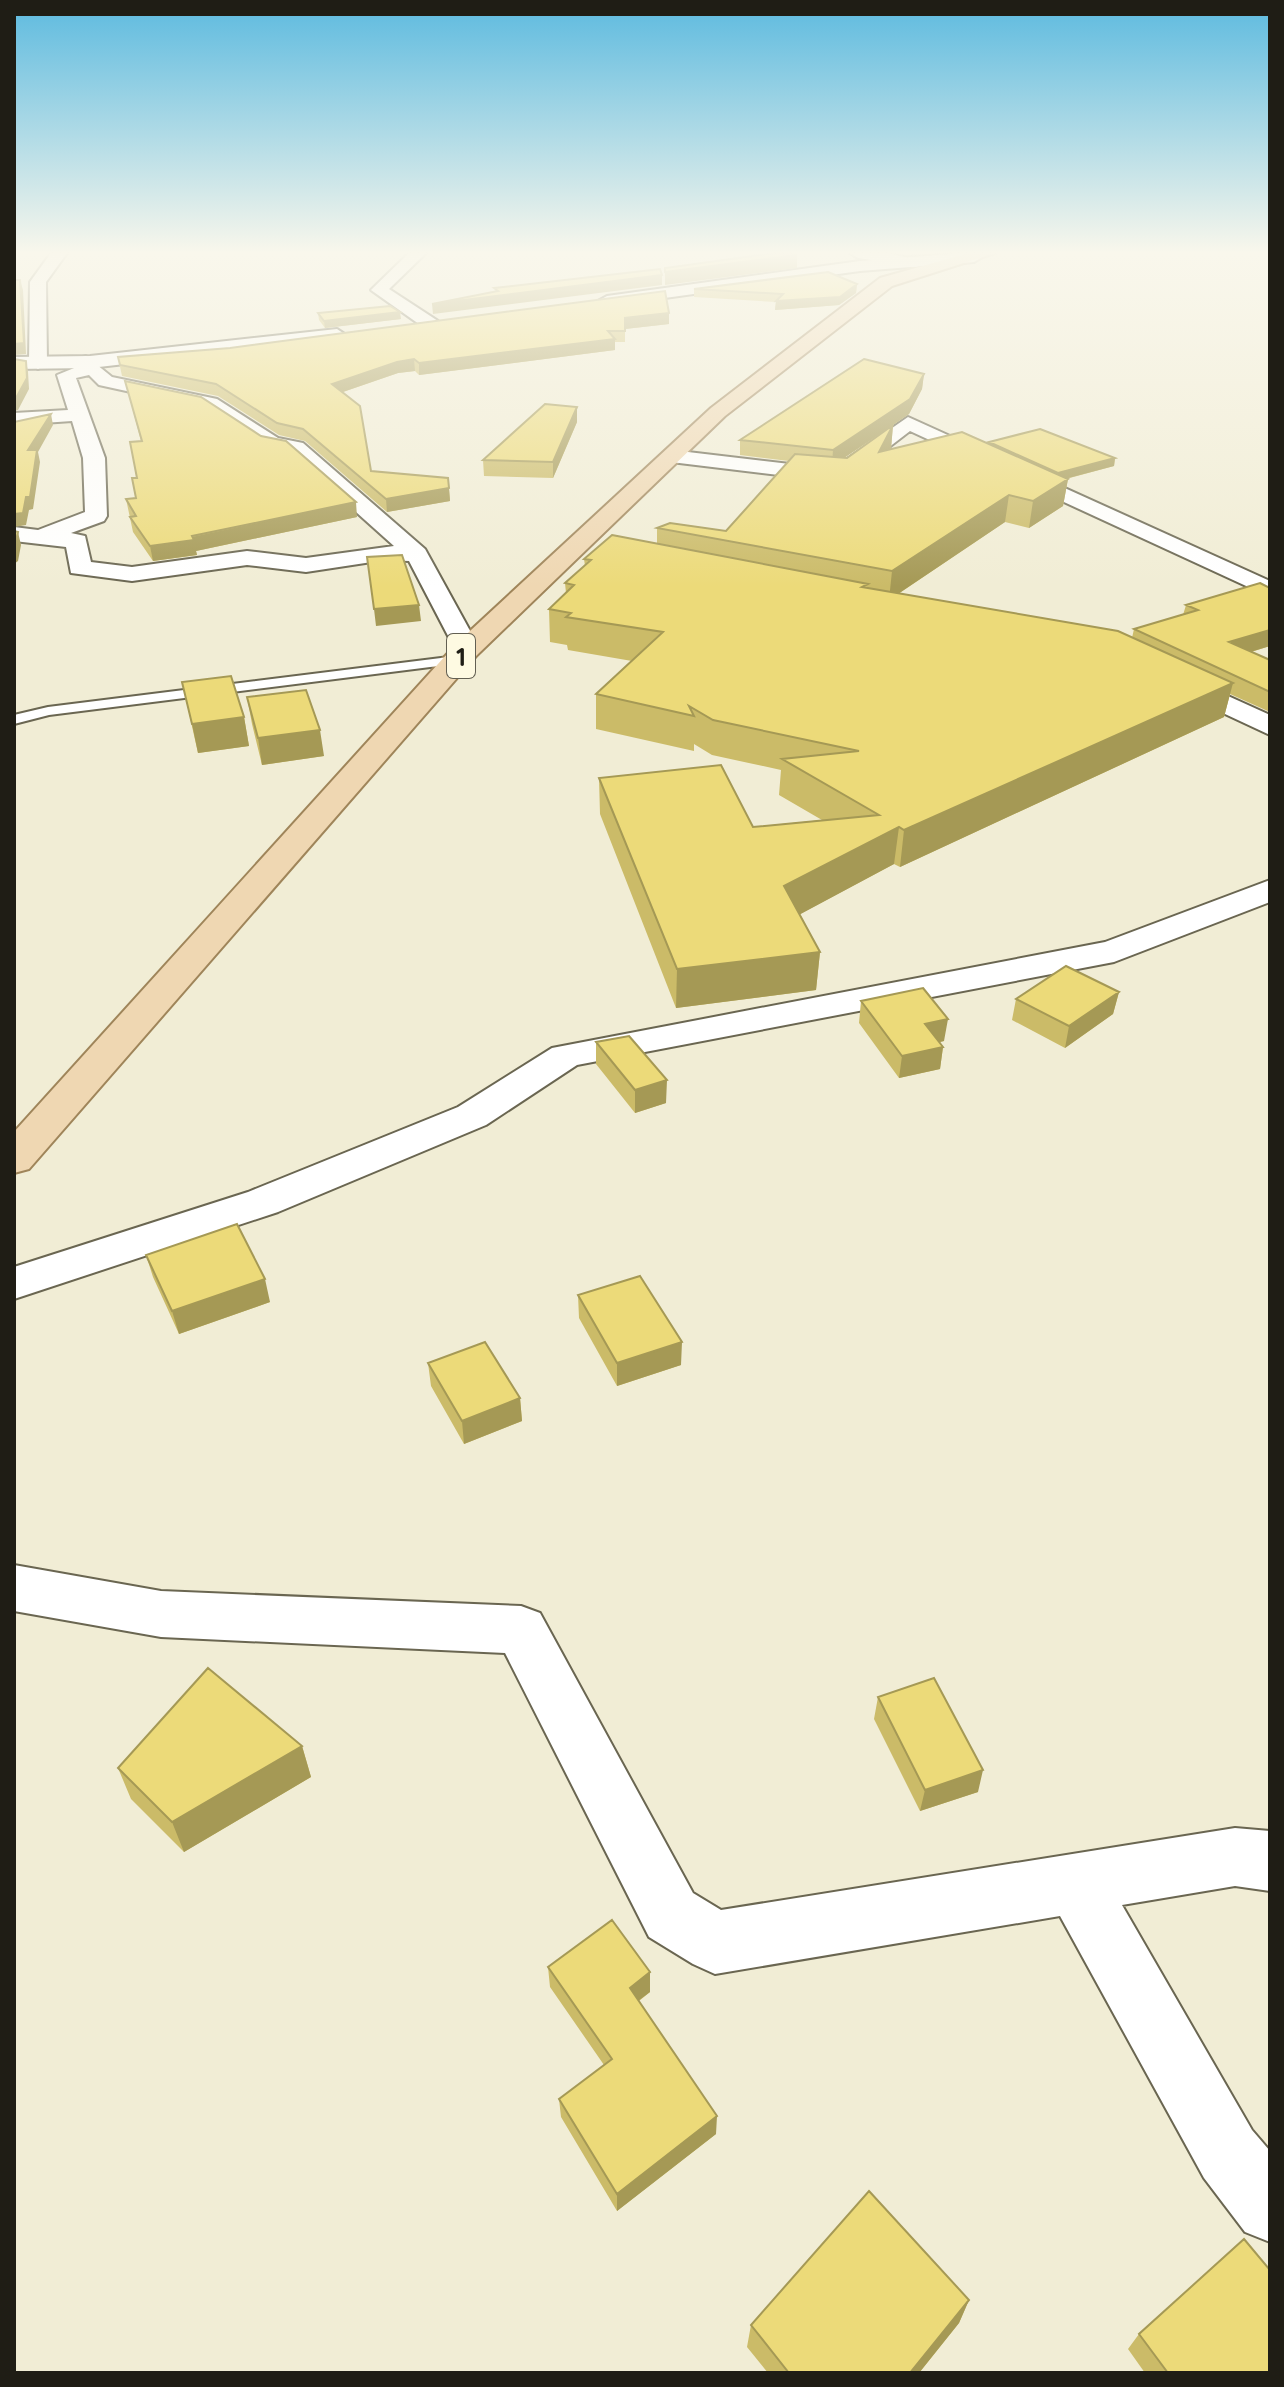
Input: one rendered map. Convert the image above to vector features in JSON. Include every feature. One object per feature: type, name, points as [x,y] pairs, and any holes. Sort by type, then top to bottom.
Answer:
[{"type":"main road","name":"1","points":[[14,1159],[462,655],[718,412],[780,364]]},
{"type":"street","points":[[74,364],[94,364]]},
{"type":"street","points":[[39,537],[96,516],[94,458],[66,375],[89,365]]},
{"type":"street","points":[[89,365],[106,381],[210,403],[272,443],[296,447],[417,554],[462,655]]},
{"type":"street","points":[[14,419],[79,415]]},
{"type":"street","points":[[671,456],[837,476],[908,423],[1270,590]]},
{"type":"street","points":[[14,534],[77,541],[80,568],[132,574],[247,558],[306,565],[385,553],[417,554]]},
{"type":"street","points":[[573,549],[602,554]]},
{"type":"street","points":[[1147,667],[1270,726]]},
{"type":"street","points":[[14,1283],[263,1202],[472,1116],[565,1056],[1114,951],[1270,890]]},
{"type":"street","points":[[14,1588],[161,1614],[521,1630],[671,1915],[715,1942],[1235,1857],[1270,1861]]},
{"type":"street","points":[[1075,1883],[1228,2154],[1270,2207]]},
{"type":"lane","points":[[14,720],[48,711],[462,655]]},
{"type":"building","points":[[14,364],[26,364],[27,378],[14,399]]},
{"type":"building","points":[[390,364],[332,384],[360,406],[371,471],[448,478],[449,488],[386,499],[303,429],[277,423],[216,384],[120,365]]},
{"type":"building","points":[[856,364],[886,364],[924,374],[910,399],[833,450],[740,440]]},
{"type":"building","points":[[125,381],[201,397],[261,436],[286,441],[356,502],[192,536],[194,540],[150,546],[130,517],[136,516],[126,499],[136,498],[132,478],[137,478],[130,442],[142,441]]},
{"type":"building","points":[[545,404],[577,407],[553,462],[483,460]]},
{"type":"building","points":[[51,414],[28,450],[37,450],[30,497],[26,497],[23,513],[14,514],[14,422]]},
{"type":"building","points":[[893,425],[879,452],[962,432],[1068,479],[1033,501],[1009,495],[892,571],[657,528],[670,523],[726,531],[795,454],[847,458]]},
{"type":"building","points":[[1040,429],[1115,458],[1058,473],[989,442]]},
{"type":"building","points":[[612,535],[868,584],[862,587],[1118,631],[1233,683],[904,830],[899,827],[784,886],[820,952],[677,969],[599,778],[721,765],[753,827],[879,815],[782,759],[859,751],[713,720],[689,706],[694,716],[596,694],[663,632],[566,617],[571,613],[549,609],[574,585],[565,583],[591,560],[584,559]]},
{"type":"building","points":[[402,555],[419,605],[374,609],[367,557]]},
{"type":"building","points":[[1260,583],[1270,588],[1270,630],[1229,642],[1270,660],[1270,692],[1134,629],[1198,610],[1186,605]]},
{"type":"building","points":[[231,676],[244,717],[192,724],[182,682]]},
{"type":"building","points":[[306,690],[320,730],[258,738],[247,697]]},
{"type":"building","points":[[1066,966],[1119,992],[1069,1026],[1016,999]]},
{"type":"building","points":[[923,988],[948,1019],[925,1024],[943,1047],[902,1056],[861,1001]]},
{"type":"building","points":[[629,1036],[667,1080],[635,1090],[596,1042]]},
{"type":"building","points":[[237,1224],[265,1279],[172,1311],[146,1255]]},
{"type":"building","points":[[640,1276],[682,1342],[617,1363],[578,1295]]},
{"type":"building","points":[[485,1342],[520,1398],[462,1421],[428,1363]]},
{"type":"building","points":[[208,1668],[302,1746],[172,1822],[118,1768]]},
{"type":"building","points":[[934,1678],[983,1770],[925,1790],[878,1697]]},
{"type":"building","points":[[612,1920],[650,1972],[630,1988],[717,2116],[617,2194],[559,2099],[612,2059],[548,1967]]},
{"type":"building","points":[[869,2191],[969,2300],[910,2373],[789,2373],[751,2325]]},
{"type":"building","points":[[1244,2239],[1270,2270],[1270,2373],[1168,2373],[1139,2334]]}]
